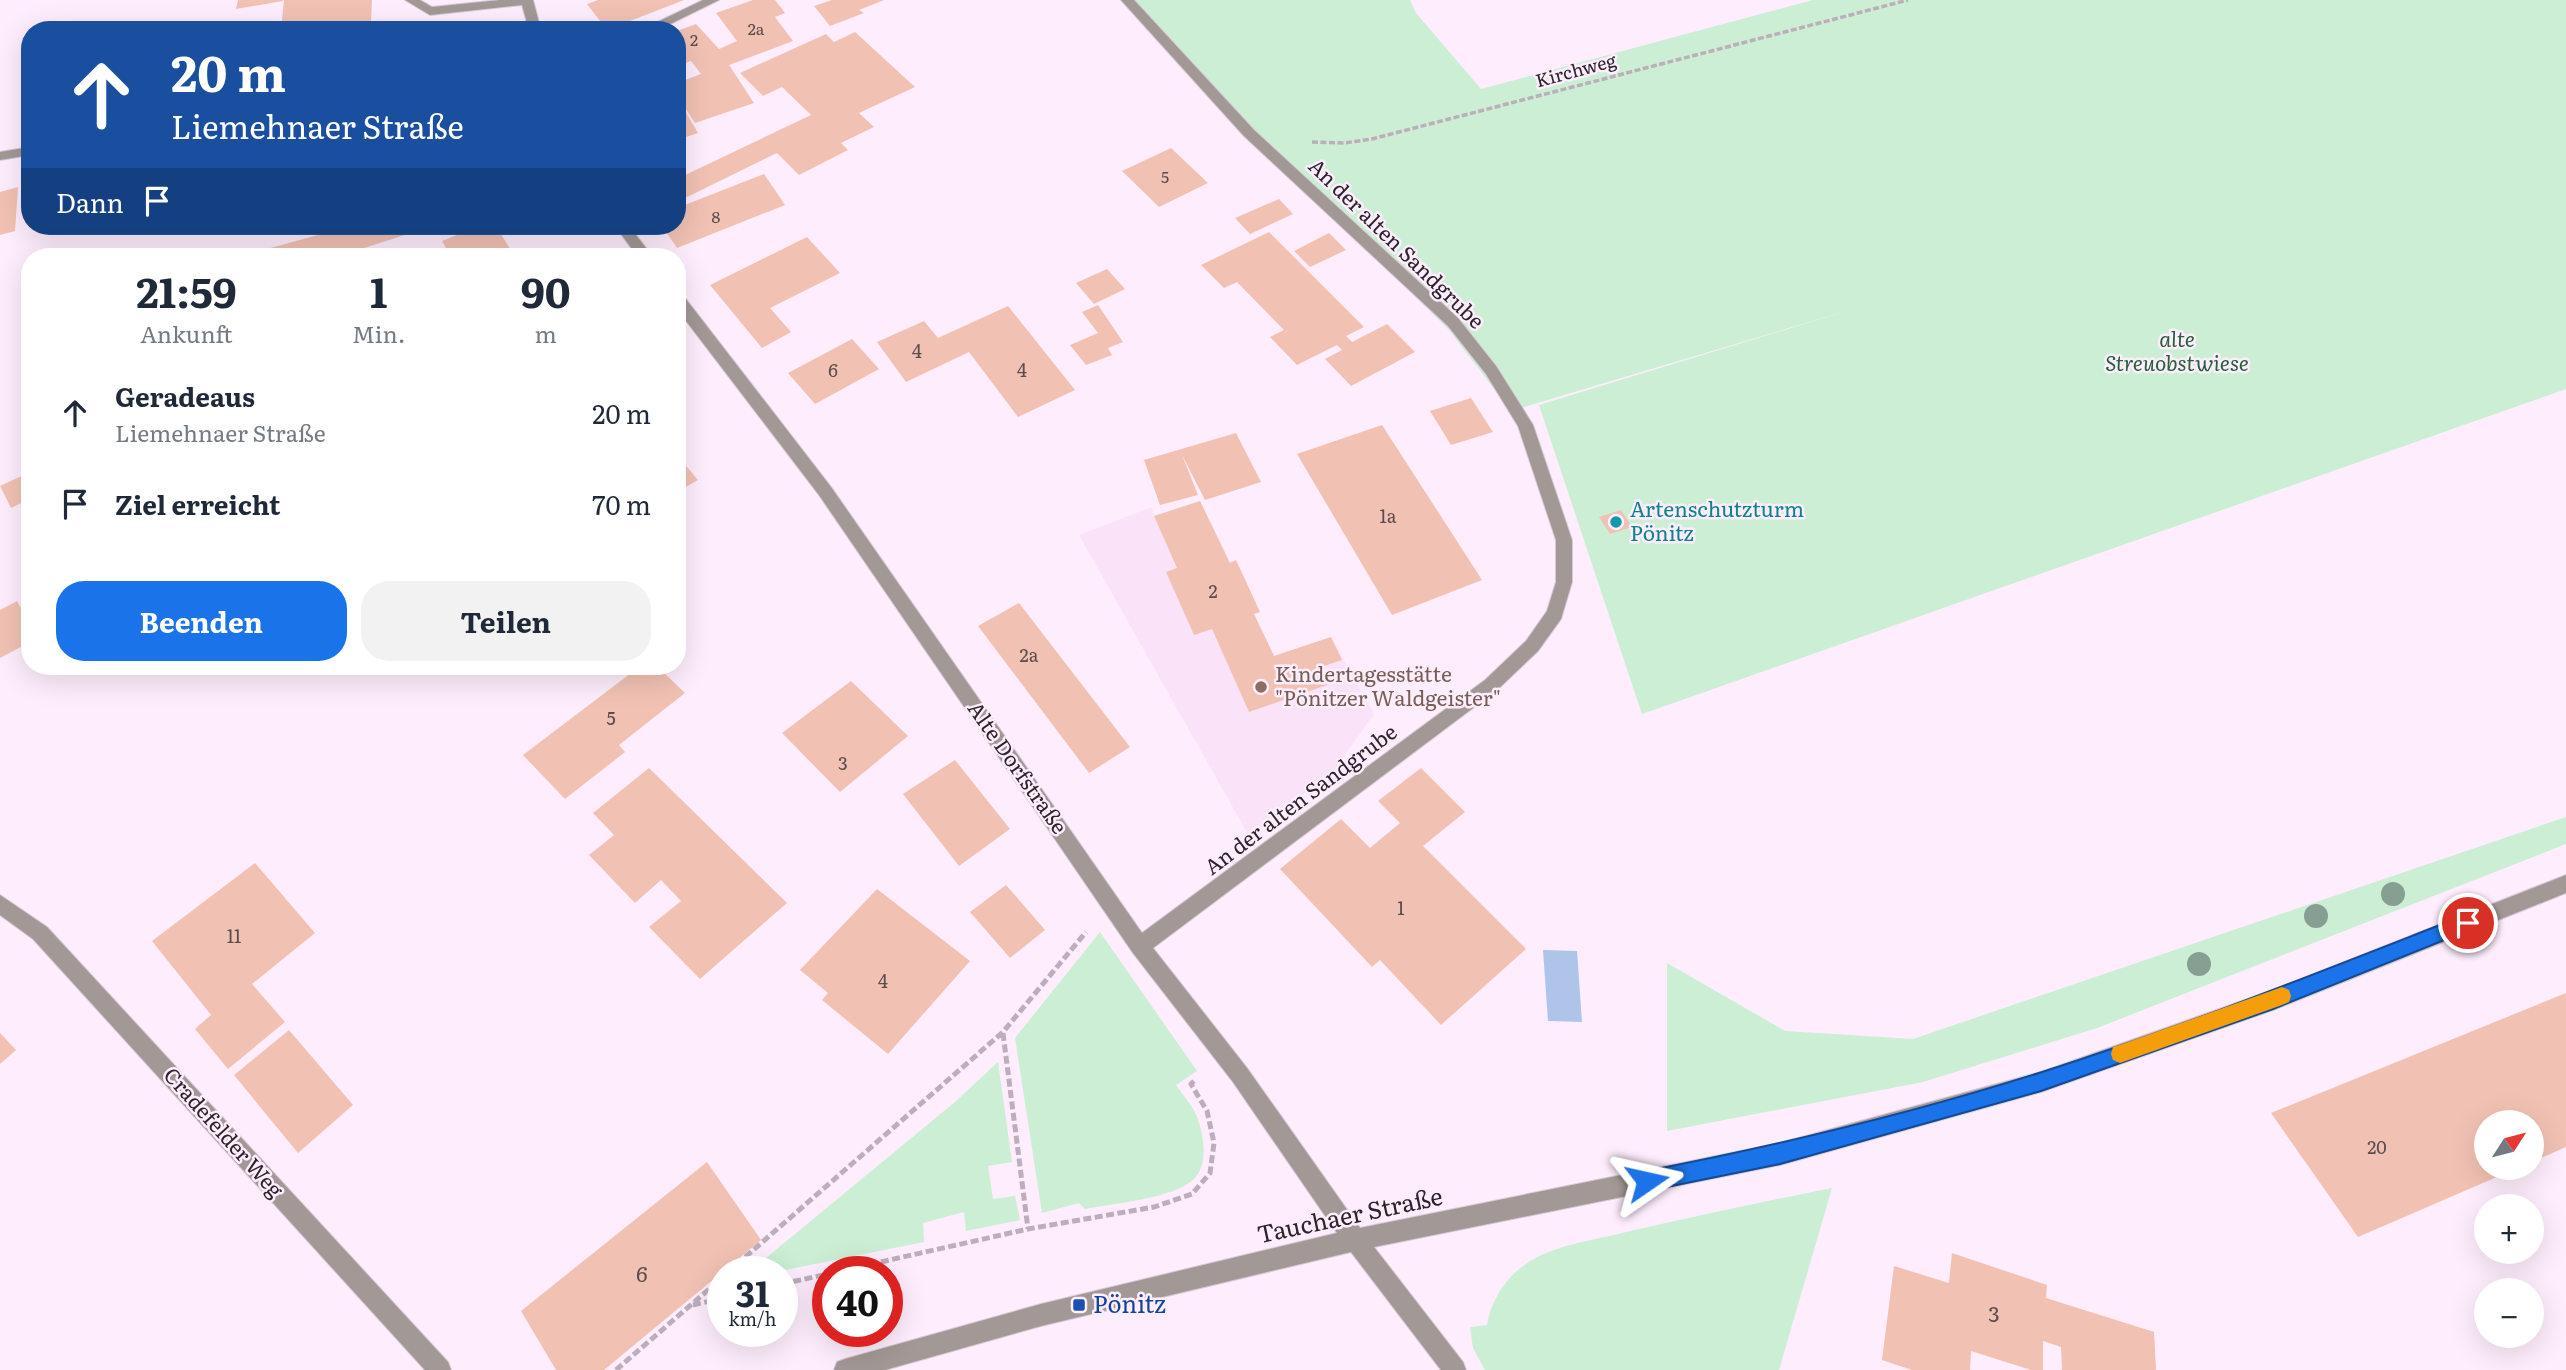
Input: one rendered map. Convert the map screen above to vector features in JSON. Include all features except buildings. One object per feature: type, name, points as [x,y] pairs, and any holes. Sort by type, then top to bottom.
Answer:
[{"type":"street","points":[[411,0],[430,11],[527,0],[533,21]]},
{"type":"street","points":[[667,21],[713,0]]},
{"type":"street","name":"An der alten Sandgrube","points":[[1128,0],[1249,133],[1453,322],[1491,370],[1525,425],[1564,540],[1564,582],[1555,614],[1532,646],[1491,685],[1140,946]]},
{"type":"street","points":[[0,156],[21,152]]},
{"type":"street","name":"Alte Dorfstraße","points":[[686,310],[825,491],[1140,946],[1227,1058],[1355,1240],[1455,1370]]},
{"type":"street","name":"Tauchaer Straße","points":[[845,1370],[1041,1315],[1355,1240],[1780,1154],[2041,1082],[2273,1000],[2566,884]]},
{"type":"street","name":"Cradefelder Weg","points":[[0,904],[40,933],[440,1370]]},
{"type":"path","name":"Kirchweg","points":[[1249,133],[1319,143],[1372,139],[1908,0]]},
{"type":"path","points":[[746,1256],[1003,1032],[1111,902]]},
{"type":"path","points":[[1003,1032],[1028,1229]]},
{"type":"path","points":[[903,1257],[1028,1229],[1153,1207],[1192,1194],[1210,1173],[1214,1143],[1207,1111],[1191,1083],[1227,1058]]},
{"type":"path","points":[[615,1370],[707,1291]]},
{"type":"path","points":[[690,1305],[707,1301]]},
{"type":"shaded area","name":"Kindertagesstätte \"Pönitzer Waldgeister\"","points":[[1200,501],[1229,562],[1236,560],[1260,612],[1254,614],[1274,656],[1331,637],[1374,714],[1332,773],[1249,836],[1079,535],[1152,507],[1154,516]]},
{"type":"green space","name":"alte Streuobstwiese","points":[[1130,0],[1410,0],[1416,13],[1481,89],[1813,0],[2566,0],[2566,389],[1642,714],[1539,405],[1863,306],[1511,411],[1449,330],[1255,137]]},
{"type":"green space","points":[[2566,817],[2566,844],[2097,1028],[1923,1082],[1667,1131],[1667,963],[1785,1031],[1913,1039]]},
{"type":"green space","points":[[1100,932],[1197,1071],[1176,1085],[1198,1119],[1204,1147],[1202,1165],[1194,1179],[1158,1196],[1085,1209],[1079,1203],[1042,1213],[1015,1038]]},
{"type":"green space","points":[[998,1062],[1012,1162],[988,1166],[993,1199],[1015,1196],[1020,1220],[966,1231],[964,1212],[923,1223],[924,1242],[854,1256],[812,1256],[812,1265],[798,1267],[798,1256],[768,1256],[955,1102]]},
{"type":"green space","points":[[1832,1188],[1779,1370],[1485,1370],[1473,1348],[1470,1327],[1487,1325],[1505,1283],[1526,1264],[1548,1252],[1585,1241]]},
{"type":"water","points":[[1543,950],[1577,951],[1582,1022],[1548,1021]]},
{"type":"slow traffic","points":[[2120,1054],[2282,996]]},
{"type":"place","name":"Artenschutzturm Pönitz","points":[[1616,522]]},
{"type":"place","name":"Kindertagesstätte \"Pönitzer Waldgeister\"","points":[[1261,687]]},
{"type":"place","name":"Pönitz","points":[[1079,1305]]},
{"type":"route","points":[[1647,1181],[1780,1154],[2041,1082],[2273,1000],[2468,923]]}]
